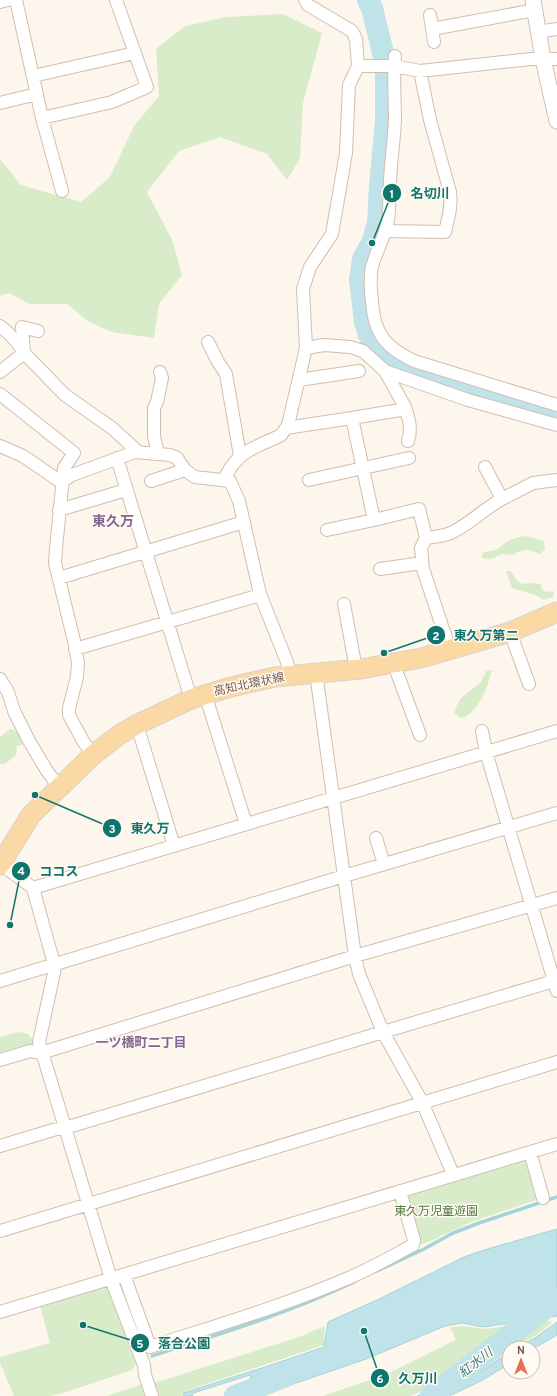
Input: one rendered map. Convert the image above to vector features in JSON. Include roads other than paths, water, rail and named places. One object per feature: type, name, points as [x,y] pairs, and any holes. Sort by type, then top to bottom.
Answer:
[{"type":"main road","name":"高知北環状線","points":[[0,864],[32,815],[93,755],[136,725],[198,696],[257,680],[290,675],[356,669],[421,658],[510,632],[557,612]]},
{"type":"street","points":[[0,2],[8,0]]},
{"type":"street","points":[[16,0],[42,118],[62,191]]},
{"type":"street","points":[[42,118],[112,102],[147,87],[116,0]]},
{"type":"street","points":[[224,480],[234,462],[240,456],[280,435],[286,428],[306,348],[303,289],[310,267],[332,234],[346,153],[349,85],[358,66],[358,48],[356,40],[352,31],[308,5],[305,0]]},
{"type":"street","points":[[432,29],[534,5],[538,32],[550,59],[557,121]]},
{"type":"street","points":[[430,15],[434,42]]},
{"type":"street","points":[[538,32],[557,29]]},
{"type":"street","points":[[33,76],[135,53]]},
{"type":"street","points":[[358,66],[378,66],[394,62],[420,71],[531,59],[550,59]]},
{"type":"street","points":[[394,62],[395,121],[388,219],[386,231],[372,266],[370,283],[375,321],[379,331],[385,341],[396,352],[414,361],[557,405]]},
{"type":"street","points":[[386,231],[445,232],[447,224],[451,202],[450,192],[430,120],[420,71]]},
{"type":"street","points":[[0,103],[37,94]]},
{"type":"street","points":[[0,326],[11,335],[24,353],[65,395],[112,428],[135,449],[136,452]]},
{"type":"street","points":[[24,353],[22,327],[38,331]]},
{"type":"street","points":[[208,342],[226,374],[240,456]]},
{"type":"street","points":[[306,348],[324,345],[350,347],[363,351],[385,371],[405,407],[409,419],[411,434],[408,442]]},
{"type":"street","points":[[0,372],[24,353]]},
{"type":"street","points":[[299,380],[359,371]]},
{"type":"street","points":[[385,371],[468,400],[557,425]]},
{"type":"street","points":[[158,454],[154,436],[154,408],[157,402],[162,378],[160,372]]},
{"type":"street","points":[[0,394],[74,453],[64,468],[61,482],[55,563],[76,649],[78,671],[70,704],[70,715],[82,741],[93,755]]},
{"type":"street","points":[[286,428],[400,410],[405,407]]},
{"type":"street","points":[[352,418],[374,520]]},
{"type":"street","points":[[0,446],[23,456],[61,482]]},
{"type":"street","points":[[61,482],[72,475],[136,452],[170,455],[177,458],[185,470],[195,477],[230,481],[239,501],[260,595],[290,675]]},
{"type":"street","points":[[117,458],[167,623],[198,696],[246,824]]},
{"type":"street","points":[[309,480],[409,458]]},
{"type":"street","points":[[485,467],[502,499]]},
{"type":"street","points":[[151,481],[185,470]]},
{"type":"street","points":[[426,538],[450,534],[466,524],[491,504],[533,483],[557,480]]},
{"type":"street","points":[[59,510],[126,490]]},
{"type":"street","points":[[327,530],[419,509],[426,538],[421,548],[422,563],[450,650]]},
{"type":"street","points":[[59,578],[244,522]]},
{"type":"street","points":[[380,569],[422,563]]},
{"type":"street","points":[[76,649],[260,595]]},
{"type":"street","points":[[344,604],[356,669]]},
{"type":"street","points":[[510,632],[529,684]]},
{"type":"street","points":[[393,662],[420,735]]},
{"type":"street","points":[[316,673],[332,798],[355,956],[359,974],[383,1032],[422,1102],[453,1174]]},
{"type":"street","points":[[1,684],[8,692],[14,711],[28,739],[59,787]]},
{"type":"street","points":[[136,725],[174,846]]},
{"type":"street","points":[[0,1146],[53,1130],[65,1128],[383,1032],[556,984],[486,752],[482,731]]},
{"type":"street","points":[[33,888],[557,731]]},
{"type":"street","points":[[0,981],[557,813]]},
{"type":"street","points":[[376,838],[384,864]]},
{"type":"street","points":[[0,864],[33,888],[54,964],[54,973],[38,1042],[111,1279],[144,1365],[145,1375],[152,1396]]},
{"type":"street","points":[[0,1060],[30,1051],[41,1053],[355,956],[557,898]]},
{"type":"street","points":[[0,1231],[557,1062]]},
{"type":"street","points":[[0,1312],[453,1174],[557,1144]]},
{"type":"street","points":[[530,1152],[543,1198]]},
{"type":"street","points":[[124,1275],[150,1346],[256,1313],[304,1296],[352,1276],[413,1245],[414,1240],[400,1191]]},
{"type":"water","points":[[557,1229],[557,1316],[483,1327],[462,1323],[445,1326],[366,1359],[273,1391],[278,1384],[263,1387],[252,1384],[250,1375],[193,1393],[192,1396],[184,1396],[183,1393],[324,1347],[328,1322],[377,1300],[464,1257]]},
{"type":"water","points":[[557,1322],[557,1335],[541,1344],[541,1340],[531,1340]]},
{"type":"water","points":[[501,1358],[501,1369],[481,1381],[449,1396],[417,1396],[482,1371]]},
{"type":"waterway","points":[[368,0],[372,8],[386,71],[386,121],[378,223],[372,243],[363,259],[360,280],[365,322],[369,335],[383,356],[408,369],[557,416]]},
{"type":"waterway","points":[[377,1271],[424,1249],[453,1233],[557,1197]]},
{"type":"waterway","points":[[152,1356],[305,1304],[354,1282]]},
{"type":"waterway","name":"紅水川","points":[[431,1396],[557,1299]]},
{"type":"waterway","points":[[235,1396],[286,1376]]},
{"type":"place","name":"名切川","points":[[372,243]]},
{"type":"place","name":"東久万第二","points":[[384,653]]},
{"type":"place","name":"東久万","points":[[35,795]]},
{"type":"place","name":"ココス","points":[[10,925]]},
{"type":"place","name":"落合公園","points":[[83,1325]]},
{"type":"place","name":"久万川","points":[[364,1331]]},
{"type":"district","name":"東久万","points":[[113,521]]},
{"type":"district","name":"一ツ橋町二丁目","points":[[141,1042]]},
{"type":"park label","name":"東久万児童遊園","points":[[436,1211]]}]
